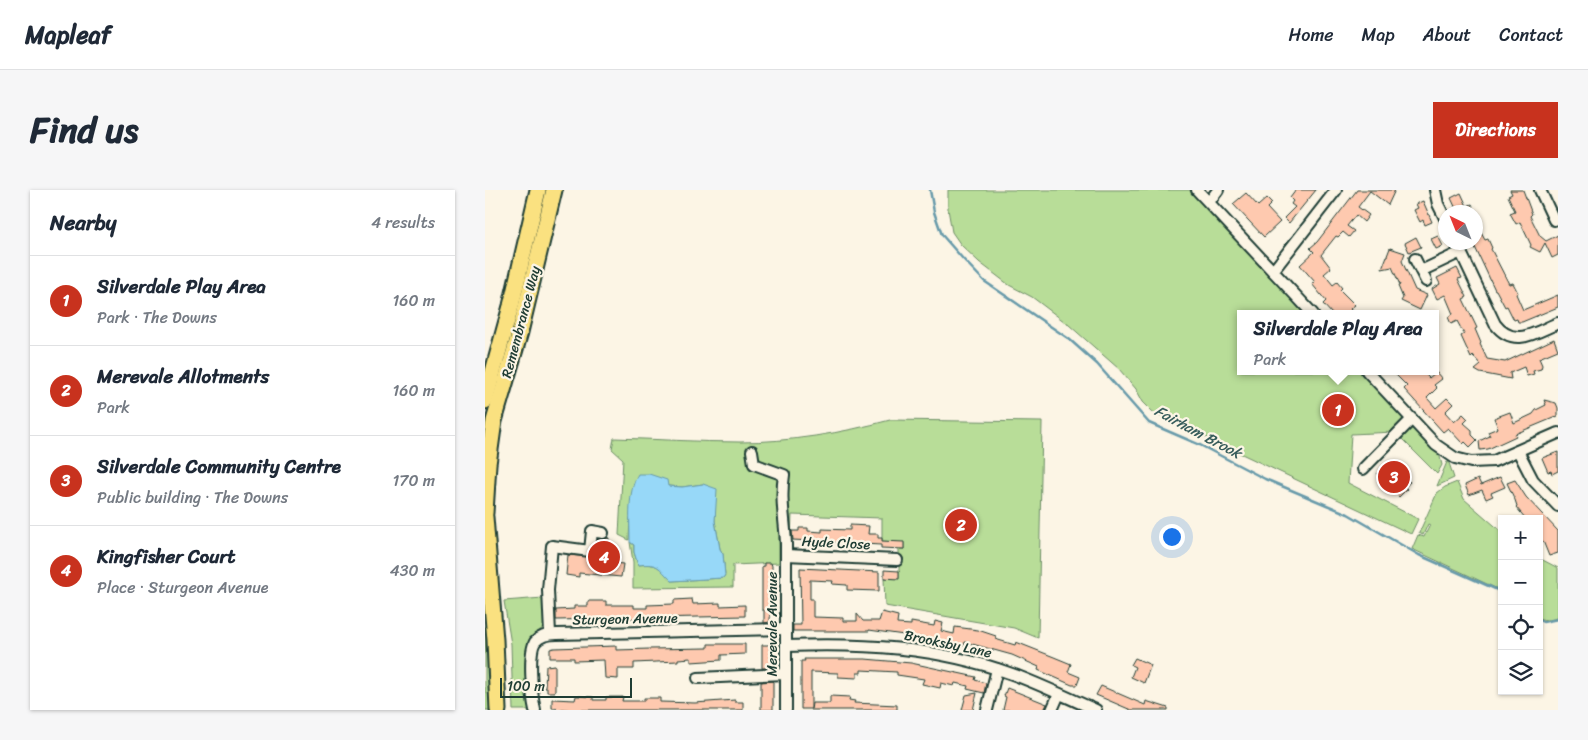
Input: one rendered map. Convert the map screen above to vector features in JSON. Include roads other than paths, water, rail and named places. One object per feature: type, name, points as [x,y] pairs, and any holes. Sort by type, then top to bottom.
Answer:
[{"type":"highway","name":"Remembrance Way","points":[[485,401],[511,306],[537,193]]},
{"type":"highway","name":"Remembrance Way","points":[[498,710],[485,515],[488,464],[494,421],[520,332],[554,195]]},
{"type":"street","points":[[1197,190],[1309,310]]},
{"type":"street","points":[[1209,202],[1218,190]]},
{"type":"street","points":[[1273,271],[1336,190]]},
{"type":"street","points":[[1435,190],[1438,205]]},
{"type":"street","points":[[1540,190],[1552,221]]},
{"type":"street","points":[[1421,271],[1454,250]]},
{"type":"street","points":[[1460,250],[1495,324],[1503,332],[1515,338],[1523,337],[1558,323]]},
{"type":"street","points":[[1415,259],[1426,280]]},
{"type":"street","points":[[1371,375],[1442,450],[1462,460],[1487,462],[1558,434]]},
{"type":"street","points":[[1363,469],[1412,419]]},
{"type":"street","name":"Merevale Avenue","points":[[752,451],[754,464],[785,475],[782,489],[782,509],[786,537],[786,710]]},
{"type":"street","points":[[1518,451],[1533,480],[1558,506]]},
{"type":"street","points":[[535,710],[532,674],[533,650],[536,641],[550,634],[551,546],[589,551],[592,531],[603,533]]},
{"type":"street","name":"Hyde Close","points":[[786,555],[897,560]]},
{"type":"street","name":"Sturgeon Avenue","points":[[550,634],[786,628]]},
{"type":"street","name":"Brooksby Lane","points":[[786,646],[892,647],[954,657],[997,669],[1096,710]]},
{"type":"street","points":[[987,710],[997,669]]},
{"type":"street","points":[[698,678],[786,674]]},
{"type":"street","points":[[1052,710],[1059,694]]},
{"type":"water","points":[[638,474],[649,474],[667,480],[668,486],[682,487],[703,484],[717,489],[715,521],[720,549],[723,554],[725,575],[723,578],[672,581],[654,565],[638,565],[634,545],[630,542],[630,516],[632,490]]},
{"type":"waterway","name":"Fairham Brook","points":[[930,190],[934,212],[942,235],[963,259],[984,281],[1069,339],[1097,364],[1149,423],[1200,445],[1265,479],[1348,514],[1419,555],[1498,590]]},
{"type":"waterway","name":"Fairham Brook","points":[[1543,622],[1558,619]]},
{"type":"place","name":"Silverdale Play Area","points":[[1338,410]]},
{"type":"place","name":"Silverdale Community Centre","points":[[1394,477]]},
{"type":"place","name":"Merevale Allotments","points":[[961,525]]},
{"type":"place","name":"Kingfisher Court","points":[[604,557]]}]
